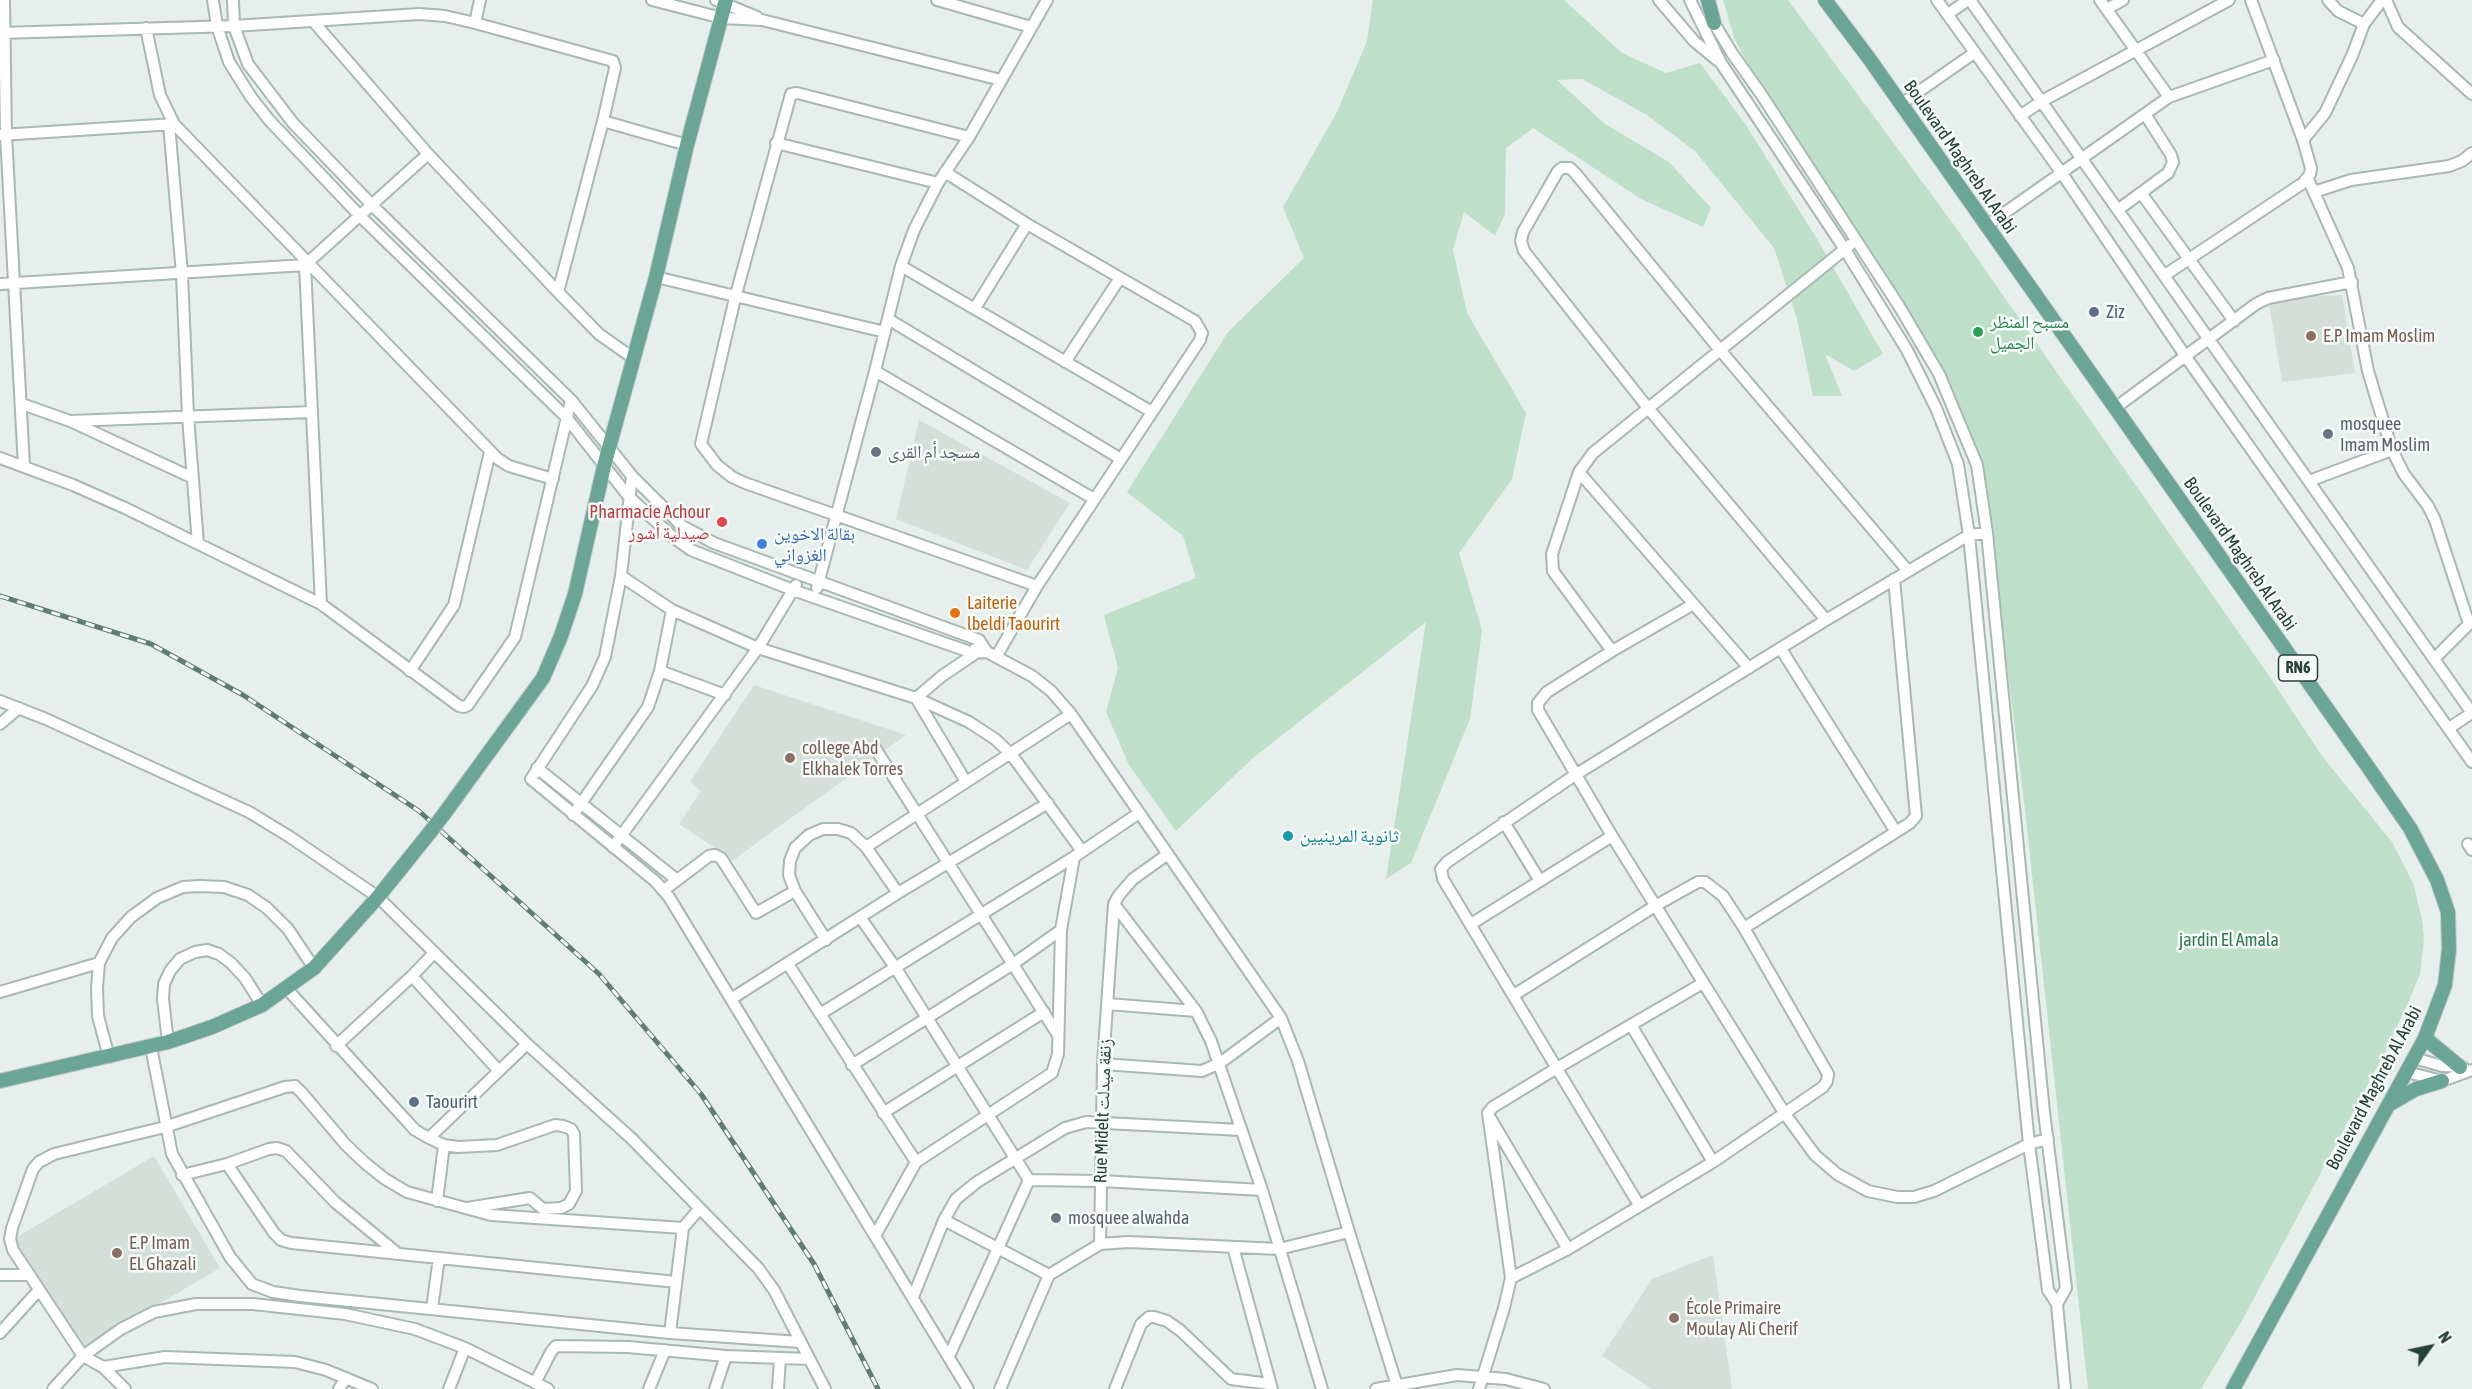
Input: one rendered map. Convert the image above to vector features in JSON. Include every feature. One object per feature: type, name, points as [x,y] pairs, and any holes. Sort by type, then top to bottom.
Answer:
[{"type":"main road","points":[[1705,0],[1714,23]]},
{"type":"main road","name":"Boulevard Maghreb Al Arabi","points":[[1825,0],[1901,104],[2372,773],[2409,828],[2438,880],[2448,912],[2449,949],[2445,986],[2425,1038],[2233,1389]]},
{"type":"main road","points":[[0,1081],[168,1042],[212,1027],[262,1005],[287,989],[314,968],[378,897],[444,814],[534,692],[549,666],[575,594],[604,466],[656,277],[687,145],[722,18],[723,1]]},
{"type":"main road","points":[[2425,1038],[2468,1068]]},
{"type":"main road","points":[[2388,1105],[2416,1089],[2442,1081]]},
{"type":"street","points":[[4,0],[3,135],[22,404],[24,466]]},
{"type":"street","points":[[213,0],[217,26],[229,62],[269,120],[361,217],[566,417],[629,497],[673,537],[691,550],[793,590],[973,653],[992,655]]},
{"type":"street","points":[[233,0],[234,26],[248,64],[292,123],[373,206],[571,400],[632,476],[682,526],[695,534],[801,577],[979,640],[992,655],[1032,676],[1051,691],[1071,714],[1281,1018],[1298,1061],[1398,1388]]},
{"type":"street","points":[[475,23],[480,0]]},
{"type":"street","points":[[652,0],[722,18],[762,20],[1001,80]]},
{"type":"street","points":[[938,0],[968,4],[1031,27]]},
{"type":"street","points":[[815,597],[838,516],[901,266],[914,230],[938,183],[969,137],[1047,0]]},
{"type":"street","points":[[1659,0],[1694,40],[1721,63]]},
{"type":"street","points":[[1670,0],[1673,14]]},
{"type":"street","points":[[1690,0],[1721,63],[1844,248],[1907,350],[1936,408],[1958,464],[1970,535],[2029,1144],[2048,1290],[2057,1304],[2065,1389]]},
{"type":"street","points":[[1938,0],[2061,172],[2186,357],[2472,762]]},
{"type":"street","points":[[1947,14],[1969,0],[2119,209],[2472,713],[2449,728]]},
{"type":"street","points":[[2122,0],[2104,4],[2169,97]]},
{"type":"street","points":[[2020,116],[2042,101],[2229,0]]},
{"type":"street","points":[[2251,0],[2303,140],[2311,168],[2308,179],[2352,282],[2368,371],[2392,450],[2404,474],[2428,506],[2435,520],[2471,625],[2434,659]]},
{"type":"street","points":[[2328,0],[2338,11],[2364,24]]},
{"type":"street","points":[[2303,140],[2315,129],[2325,113],[2352,56],[2364,24],[2384,0],[2398,27],[2472,94]]},
{"type":"street","points":[[723,1],[762,20]]},
{"type":"street","points":[[3,33],[234,26],[419,14],[445,16],[475,23],[614,61],[615,68],[603,122],[558,292]]},
{"type":"street","points":[[313,21],[429,154],[558,292],[599,334],[633,358]]},
{"type":"street","points":[[1714,23],[1857,240],[1923,345],[1939,374],[1977,465],[1987,533],[2048,1139],[2066,1288],[2057,1304]]},
{"type":"street","points":[[146,28],[160,95],[172,124],[182,274],[188,417],[198,544]]},
{"type":"street","points":[[1901,104],[1974,52]]},
{"type":"street","points":[[1986,226],[2169,97],[2274,60]]},
{"type":"street","points":[[969,137],[797,93],[790,94],[735,297],[701,444],[717,465],[732,477],[1037,586]]},
{"type":"street","points":[[2119,209],[2168,173],[2173,162],[2145,114]]},
{"type":"street","points":[[603,122],[687,145]]},
{"type":"street","points":[[3,135],[172,124],[490,452],[504,464],[553,479]]},
{"type":"street","points":[[776,143],[938,183]]},
{"type":"street","points":[[2314,192],[2351,180],[2450,166],[2462,161],[2472,153]]},
{"type":"street","points":[[0,284],[182,274],[307,264],[429,154]]},
{"type":"street","points":[[1826,620],[1648,408],[1524,250],[1521,241],[1523,232],[1558,171],[1566,166],[1576,174],[1720,350],[1908,571]]},
{"type":"street","points":[[945,172],[1027,224],[1195,321],[1202,333],[1200,340],[992,655]]},
{"type":"street","points":[[2165,275],[2308,179]]},
{"type":"street","points":[[2141,193],[2234,321]]},
{"type":"street","points":[[975,308],[1027,224]]},
{"type":"street","points":[[1612,651],[1553,570],[1552,554],[1579,472],[1593,453],[1844,248],[1857,240]]},
{"type":"street","points":[[307,264],[321,604]]},
{"type":"street","points":[[901,266],[1152,412]]},
{"type":"street","points":[[656,277],[885,332]]},
{"type":"street","points":[[1065,362],[1120,278]]},
{"type":"street","points":[[2115,408],[2256,304],[2268,298],[2352,282]]},
{"type":"street","points":[[888,319],[1120,459]]},
{"type":"street","points":[[875,371],[1094,499]]},
{"type":"street","points":[[0,458],[125,508],[321,604],[459,706],[468,705],[515,637],[571,400]]},
{"type":"street","points":[[22,404],[70,421],[193,478]]},
{"type":"street","points":[[70,421],[312,412]]},
{"type":"street","points":[[2309,482],[2392,450]]},
{"type":"street","points":[[410,670],[454,605],[490,452]]},
{"type":"street","points":[[1579,472],[1749,668]]},
{"type":"street","points":[[632,476],[621,576],[601,668],[592,686],[532,775],[532,782],[664,890],[968,1389]]},
{"type":"street","points":[[1639,1205],[1443,879],[1441,869],[1447,862],[1504,822],[1575,775],[1826,620],[1970,535],[1987,533]]},
{"type":"street","points":[[621,576],[672,610],[758,648],[916,698],[969,722],[1011,753],[1048,803],[1078,854],[1061,930],[1058,1054],[1052,1073],[916,1162],[875,1236]]},
{"type":"street","points":[[613,847],[758,648],[801,577]]},
{"type":"street","points":[[1744,928],[1910,823],[1916,816],[1894,579]]},
{"type":"street","points":[[1692,605],[1547,692],[1538,702],[1538,710],[1612,836],[1785,1114],[1815,1155],[1837,1174],[1868,1191],[1897,1197],[1914,1197],[1951,1185],[2029,1144],[2048,1139]]},
{"type":"street","points":[[573,815],[648,707],[660,671],[672,610]]},
{"type":"street","points":[[916,698],[937,680],[974,655],[979,640]]},
{"type":"street","points":[[1781,649],[1896,832]]},
{"type":"street","points":[[660,671],[725,694]]},
{"type":"street","points":[[916,698],[966,782]]},
{"type":"street","points":[[0,701],[249,812],[378,897],[527,1044],[624,1132],[758,1268],[774,1290],[825,1389]]},
{"type":"street","points":[[0,724],[20,708]]},
{"type":"street","points":[[866,847],[1071,714]]},
{"type":"street","points":[[875,748],[1058,1035]]},
{"type":"street","points":[[537,768],[677,880]]},
{"type":"street","points":[[731,999],[898,893],[1048,803]]},
{"type":"street","points":[[820,1014],[1078,854],[1139,813]]},
{"type":"street","points":[[1504,822],[1540,881]]},
{"type":"street","points":[[826,940],[795,891],[789,875],[790,861],[795,848],[809,835],[823,829],[838,829],[851,833],[866,847],[898,893]]},
{"type":"street","points":[[1471,924],[1612,836]]},
{"type":"street","points":[[1168,854],[1133,879],[1114,904],[1196,1011],[1220,1063],[1262,1190],[1322,1389]]},
{"type":"street","points":[[664,890],[710,856],[715,855],[721,858],[756,913],[795,891]]},
{"type":"street","points":[[1511,1278],[1568,1249],[1713,1162],[1822,1087],[1827,1081],[1828,1074],[1744,928],[1723,896],[1705,882],[1698,882],[1655,906],[1514,995]]},
{"type":"street","points":[[109,1057],[98,1016],[99,963],[112,938],[131,917],[157,898],[183,887],[199,886],[224,887],[248,895],[267,908],[288,929],[314,968]]},
{"type":"street","name":"Rue Midelt زنقة ميدلت","points":[[1100,1244],[1103,1064],[1114,904]]},
{"type":"street","points":[[860,918],[895,967],[1029,1180]]},
{"type":"street","points":[[852,1065],[1013,964],[1061,930]]},
{"type":"street","points":[[168,1042],[163,999],[164,984],[170,971],[180,959],[195,952],[207,950],[219,954],[231,963],[245,978],[262,1005]]},
{"type":"street","points":[[336,1046],[434,953]]},
{"type":"street","points":[[0,992],[99,963]]},
{"type":"street","points":[[788,964],[916,1162]]},
{"type":"street","points":[[411,976],[499,1071]]},
{"type":"street","points":[[1479,1389],[1511,1278],[1488,1113],[1493,1107],[1557,1068],[1702,983]]},
{"type":"street","points":[[287,989],[336,1046],[416,1130],[429,1138],[444,1145],[458,1147],[497,1145],[555,1125],[568,1127],[574,1134],[576,1191],[569,1204],[561,1208],[543,1209],[530,1198],[464,1208]]},
{"type":"street","points":[[2014,1003],[2034,1002]]},
{"type":"street","points":[[1108,1004],[1196,1011]]},
{"type":"street","points":[[883,1113],[1044,1012]]},
{"type":"street","points":[[1103,1064],[1203,1071],[1220,1063],[1281,1018]]},
{"type":"street","points":[[1631,1025],[1713,1162]]},
{"type":"street","points":[[429,1138],[527,1044]]},
{"type":"street","points":[[151,1047],[172,1154],[230,1257],[252,1284],[273,1292],[300,1296],[670,1333],[800,1342]]},
{"type":"street","points":[[2414,1058],[2442,1066],[2468,1068]]},
{"type":"street","points":[[2407,1072],[2442,1081],[2468,1068]]},
{"type":"street","points":[[126,1389],[103,1367],[83,1356],[13,1250],[10,1239],[33,1169],[39,1162],[54,1154],[165,1127],[285,1087],[295,1086],[346,1145],[365,1163],[385,1179],[407,1192],[491,1215],[683,1228]]},
{"type":"street","points":[[1488,1113],[1568,1249]]},
{"type":"street","points":[[913,1297],[944,1220],[956,1199],[1015,1159],[1073,1125],[1086,1122],[1241,1130]]},
{"type":"street","points":[[437,1201],[444,1145]]},
{"type":"street","points":[[182,1175],[227,1164],[269,1149],[277,1148],[286,1151],[335,1202],[397,1253]]},
{"type":"street","points":[[227,1164],[281,1240],[676,1282]]},
{"type":"street","points":[[1029,1180],[1101,1181],[1262,1190]]},
{"type":"street","points":[[948,1356],[1029,1180]]},
{"type":"street","points":[[670,1333],[683,1228],[699,1209]]},
{"type":"street","points":[[944,1220],[1048,1275]]},
{"type":"street","points":[[1000,1389],[1048,1275],[1100,1244],[1129,1242],[1279,1249],[1349,1232]]},
{"type":"street","points":[[1115,1389],[1141,1324],[1149,1317],[1167,1321],[1181,1331],[1231,1379],[1271,1387],[1233,1247]]},
{"type":"street","points":[[432,1308],[439,1258]]},
{"type":"street","points":[[0,1275],[30,1275]]},
{"type":"street","points":[[0,1333],[39,1290]]},
{"type":"street","points":[[53,1389],[83,1356],[121,1329],[154,1312],[196,1304],[253,1304],[345,1314],[416,1329],[465,1348],[542,1387],[550,1352],[556,1346],[628,1347],[726,1356],[809,1359]]},
{"type":"street","points":[[449,1389],[465,1348]]},
{"type":"street","points":[[649,1389],[665,1350]]},
{"type":"street","points":[[715,1389],[726,1356]]},
{"type":"street","points":[[103,1367],[165,1357],[295,1362],[326,1370],[372,1389]]},
{"type":"street","points":[[778,1389],[780,1358]]},
{"type":"street","points":[[1376,1389],[1398,1388],[1457,1375],[1506,1379],[1544,1389]]},
{"type":"street","points":[[339,1389],[346,1378]]},
{"type":"shaded area","name":"E.P Imam Moslim","points":[[2342,295],[2355,373],[2282,382],[2268,298]]},
{"type":"shaded area","points":[[919,420],[1070,503],[1027,570],[896,519]]},
{"type":"shaded area","name":"college Abd Elkhalek Torres","points":[[754,685],[906,735],[733,860],[679,824],[701,791],[690,782]]},
{"type":"shaded area","name":"E.P Imam EL Ghazali","points":[[154,1156],[220,1268],[81,1350],[15,1238]]},
{"type":"shaded area","name":"École Primaire Moulay Ali Cherif","points":[[1713,1255],[1732,1389],[1652,1389],[1602,1356],[1652,1279]]},
{"type":"green space","points":[[1373,0],[1564,0],[1622,53],[1666,73],[1700,63],[1746,125],[1817,239],[1883,354],[1854,371],[1825,354],[1842,396],[1813,396],[1797,319],[1774,248],[1695,151],[1647,115],[1582,79],[1557,80],[1605,124],[1669,162],[1711,208],[1703,227],[1641,199],[1533,128],[1506,148],[1505,214],[1495,236],[1464,212],[1453,250],[1467,313],[1526,413],[1512,479],[1459,553],[1482,630],[1470,719],[1411,863],[1386,879],[1426,622],[1253,758],[1176,831],[1129,765],[1106,712],[1118,668],[1104,615],[1196,578],[1183,536],[1127,492],[1228,332],[1304,258],[1283,207],[1337,112],[1367,41]]},
{"type":"green space","name":"jardin El Amala","points":[[1723,0],[1788,0],[1954,225],[2267,673],[2322,756],[2392,842],[2413,883],[2422,919],[2424,939],[2420,974],[2411,996],[2385,1052],[2244,1317],[2201,1389],[2088,1389],[2024,801],[1989,521],[1962,418],[1764,93],[1735,40]]},
{"type":"railway","points":[[0,596],[151,644],[243,695],[419,811],[599,974],[701,1094],[814,1264],[878,1389]]},
{"type":"place","name":"Ziz","points":[[2094,312]]},
{"type":"place","name":"مسبح المنظر الجميل","points":[[1978,332]]},
{"type":"place","name":"E.P Imam Moslim","points":[[2311,336]]},
{"type":"place","name":"mosquee Imam Moslim","points":[[2328,434]]},
{"type":"place","name":"مسجد أم القرى","points":[[876,452]]},
{"type":"place","name":"Pharmacie Achour صيدلية أشور","points":[[722,522]]},
{"type":"place","name":"بقالة الاخوين الغزواني","points":[[762,544]]},
{"type":"place","name":"Laiterie lbeldi Taourirt","points":[[955,613]]},
{"type":"place","name":"college Abd Elkhalek Torres","points":[[790,758]]},
{"type":"place","name":"ثانوية المرينيين","points":[[1288,836]]},
{"type":"place","name":"Taourirt","points":[[414,1102]]},
{"type":"place","name":"mosquee alwahda","points":[[1056,1218]]},
{"type":"place","name":"E.P Imam EL Ghazali","points":[[117,1253]]},
{"type":"place","name":"École Primaire Moulay Ali Cherif","points":[[1674,1318]]}]
